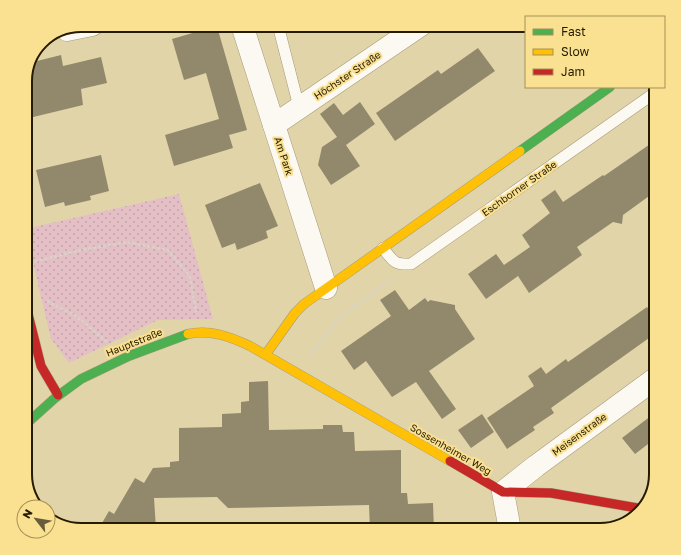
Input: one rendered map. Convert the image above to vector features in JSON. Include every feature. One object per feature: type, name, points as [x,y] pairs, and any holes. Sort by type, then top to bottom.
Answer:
[{"type":"street","name":"Am Park","points":[[244,32],[326,288]]},
{"type":"street","name":"Höchster Straße","points":[[274,125],[411,32]]},
{"type":"street","points":[[266,354],[295,313],[326,288],[609,88]]},
{"type":"street","points":[[32,330],[41,366],[58,395]]},
{"type":"street","name":"Hauptstraße","points":[[32,419],[58,395],[91,373],[125,357],[180,336],[199,332],[233,337],[266,354]]},
{"type":"street","name":"Sossenheimer Weg","points":[[266,354],[504,492],[551,493],[635,508]]},
{"type":"street","name":"Meisenstraße","points":[[504,492],[536,466],[649,383]]},
{"type":"street","points":[[504,492],[509,523]]},
{"type":"lane","points":[[280,32],[299,107]]},
{"type":"lane","name":"Eschborner Straße","points":[[411,264],[649,97]]},
{"type":"lane","points":[[383,248],[396,263],[400,265],[411,264]]},
{"type":"path","points":[[32,262],[81,250],[127,242],[168,250],[190,277],[199,332]]},
{"type":"path","points":[[296,372],[341,316],[411,264]]},
{"type":"path","points":[[44,300],[76,316],[125,357]]},
{"type":"shaded area","points":[[179,194],[213,319],[158,320],[69,363],[51,339],[32,259],[32,227]]},
{"type":"building","points":[[196,32],[219,32],[247,130],[229,135],[233,148],[174,166],[165,135],[219,119],[206,73],[184,80],[172,39]]},
{"type":"building","points":[[478,48],[495,71],[395,141],[376,113],[438,70],[441,74]]},
{"type":"building","points":[[61,55],[63,66],[101,57],[107,83],[81,89],[83,105],[32,117],[32,78],[36,61]]},
{"type":"building","points":[[360,102],[375,124],[346,145],[360,166],[331,185],[318,165],[322,147],[337,137],[320,114],[334,103],[343,115]]},
{"type":"building","points":[[649,145],[649,196],[623,215],[622,224],[613,222],[577,247],[582,255],[529,293],[518,276],[486,299],[468,274],[496,254],[504,265],[530,247],[522,235],[550,213],[541,200],[555,190],[563,202],[603,175],[604,176]]},
{"type":"building","points":[[101,155],[109,191],[90,196],[91,200],[65,206],[64,202],[45,207],[36,170]]},
{"type":"building","points":[[260,183],[278,226],[266,231],[268,238],[237,250],[235,243],[222,248],[205,205]]},
{"type":"building","points":[[395,290],[409,310],[425,298],[428,302],[430,300],[455,305],[455,309],[475,339],[429,371],[456,409],[442,419],[416,382],[392,397],[366,361],[354,370],[341,351],[391,316],[380,300]]},
{"type":"building","points":[[647,307],[649,310],[649,338],[551,408],[554,413],[533,427],[535,430],[507,449],[487,418],[534,386],[528,376],[541,367],[546,374],[566,359],[568,362]]},
{"type":"building","points":[[268,381],[269,430],[323,429],[323,425],[342,425],[343,432],[354,432],[355,451],[401,450],[401,493],[407,493],[408,504],[433,503],[434,523],[370,523],[369,505],[228,508],[217,497],[154,498],[156,523],[102,523],[109,511],[114,514],[135,478],[144,483],[153,468],[170,467],[170,462],[179,461],[179,428],[222,427],[222,414],[241,413],[241,402],[249,401],[249,382]]},
{"type":"building","points":[[482,414],[494,432],[471,448],[458,430]]},
{"type":"building","points":[[649,417],[649,443],[635,454],[622,438]]},
{"type":"traffic: fast","points":[[520,151],[609,88]]},
{"type":"traffic: fast","points":[[32,419],[55,398],[81,379],[129,356],[188,334]]},
{"type":"traffic: slow","points":[[266,354],[295,313],[304,304],[520,151]]},
{"type":"traffic: slow","points":[[188,334],[204,332],[212,333],[228,337],[250,346],[450,461]]},
{"type":"traffic: jam","points":[[32,330],[41,366],[58,395]]},
{"type":"traffic: jam","points":[[450,461],[503,492],[551,493],[635,508]]}]
